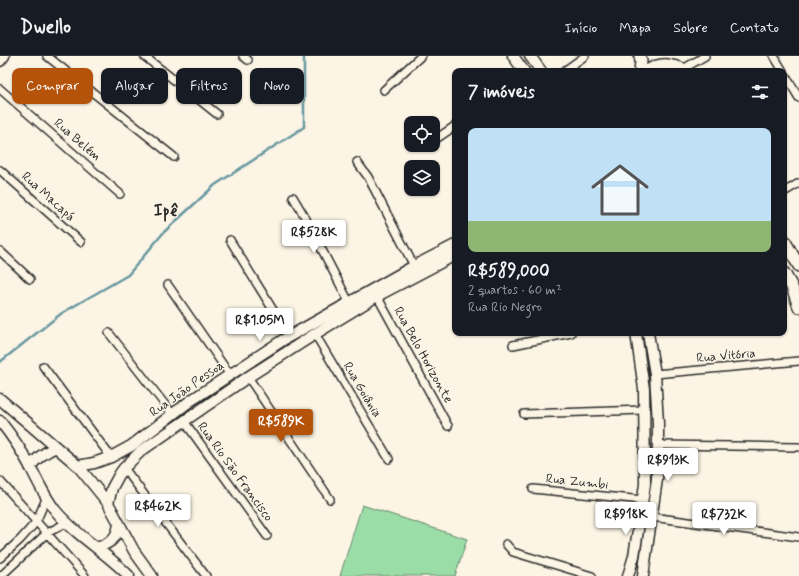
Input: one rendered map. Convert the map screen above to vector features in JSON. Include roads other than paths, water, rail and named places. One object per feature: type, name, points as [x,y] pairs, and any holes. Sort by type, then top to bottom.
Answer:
[{"type":"main road","points":[[640,56],[640,68]]},
{"type":"main road","points":[[675,56],[682,68]]},
{"type":"main road","points":[[652,68],[658,65],[669,65],[677,68]]},
{"type":"main road","points":[[787,245],[799,266]]},
{"type":"main road","points":[[787,278],[792,287],[799,307]]},
{"type":"street","points":[[0,60],[4,56]]},
{"type":"street","points":[[47,56],[174,157]]},
{"type":"street","points":[[144,56],[217,114]]},
{"type":"street","points":[[384,90],[421,56]]},
{"type":"street","points":[[513,56],[522,68]]},
{"type":"street","points":[[530,56],[538,68]]},
{"type":"street","points":[[568,68],[585,56]]},
{"type":"street","points":[[686,68],[705,56]]},
{"type":"street","points":[[774,56],[781,68]]},
{"type":"street","points":[[787,78],[799,98]]},
{"type":"street","name":"Rua Belém","points":[[0,89],[120,194]]},
{"type":"street","points":[[440,136],[452,128]]},
{"type":"street","points":[[357,162],[368,177],[414,266]]},
{"type":"street","name":"Rua Macapá","points":[[0,170],[81,242]]},
{"type":"street","points":[[787,190],[799,183]]},
{"type":"street","points":[[293,197],[349,302]]},
{"type":"street","points":[[230,240],[289,336]]},
{"type":"street","name":"Rua João Pessoa","points":[[78,466],[94,463],[111,457],[131,446],[190,402],[289,336],[414,266],[452,247]]},
{"type":"street","points":[[0,251],[30,279]]},
{"type":"street","name":"Rua João Pessoa","points":[[108,503],[112,488],[124,468],[141,451],[248,377],[315,334],[377,296],[452,257]]},
{"type":"street","points":[[168,285],[230,375]]},
{"type":"street","name":"Rua Belo Horizonte","points":[[377,296],[448,426]]},
{"type":"street","points":[[110,333],[173,415]]},
{"type":"street","name":"Rua Goiânia","points":[[315,334],[389,459]]},
{"type":"street","points":[[512,345],[557,336]]},
{"type":"street","points":[[628,576],[634,556],[645,484],[643,383],[636,336]]},
{"type":"street","points":[[643,576],[657,479],[658,445],[655,374],[649,336]]},
{"type":"street","name":"Rua Vitória","points":[[655,374],[799,361]]},
{"type":"street","points":[[43,366],[111,457]]},
{"type":"street","points":[[248,377],[330,499]]},
{"type":"street","points":[[0,398],[78,466],[108,503],[134,551],[152,576]]},
{"type":"street","points":[[524,414],[644,410]]},
{"type":"street","points":[[0,421],[21,451],[46,499],[66,524],[97,548],[129,576]]},
{"type":"street","name":"Rua Rio São Francisco","points":[[184,421],[267,536]]},
{"type":"street","points":[[658,445],[799,447]]},
{"type":"street","points":[[30,467],[46,451],[56,447]]},
{"type":"street","points":[[124,468],[206,576]]},
{"type":"street","points":[[0,481],[85,576]]},
{"type":"street","name":"Rua Zumbi","points":[[533,489],[643,500]]},
{"type":"street","points":[[0,558],[20,540],[36,522],[46,499]]},
{"type":"street","points":[[652,517],[799,537]]},
{"type":"street","points":[[1,576],[46,533],[66,524]]},
{"type":"street","points":[[97,548],[111,541],[116,536],[119,524]]},
{"type":"street","points":[[506,544],[513,552],[592,576]]},
{"type":"waterway","points":[[0,362],[62,313],[128,275],[164,232],[215,185],[304,127],[304,56]]},
{"type":"district","name":"Ipê","points":[[166,211]]}]
